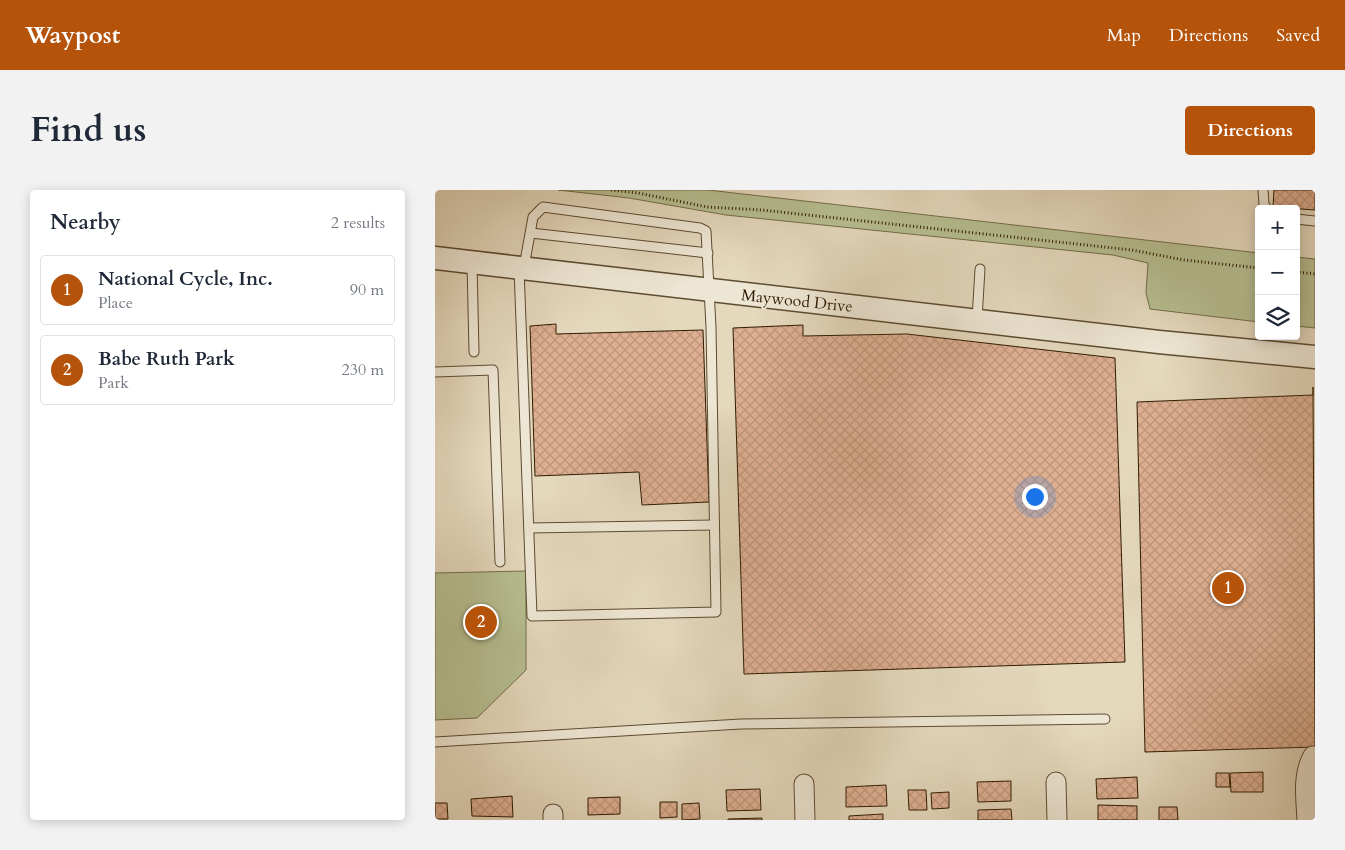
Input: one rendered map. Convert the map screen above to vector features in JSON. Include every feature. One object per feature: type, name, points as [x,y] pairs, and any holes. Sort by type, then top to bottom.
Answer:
[{"type":"street","name":"Maywood Drive","points":[[435,258],[1159,342],[1315,356]]},
{"type":"street","points":[[1307,820],[1306,775],[1314,756]]},
{"type":"street","points":[[1056,782],[1057,820]]},
{"type":"street","points":[[804,784],[805,820]]},
{"type":"lane","points":[[1263,190],[1265,205]]},
{"type":"lane","points":[[543,207],[701,228],[706,231],[710,290],[716,612],[532,616],[521,268],[531,233],[533,217],[543,207]]},
{"type":"lane","points":[[1300,219],[1315,221]]},
{"type":"lane","points":[[531,233],[708,253]]},
{"type":"lane","points":[[472,262],[474,352]]},
{"type":"lane","points":[[977,320],[980,269]]},
{"type":"lane","points":[[435,372],[493,370],[500,562]]},
{"type":"lane","points":[[529,528],[713,525]]},
{"type":"lane","points":[[435,742],[741,724],[1105,718]]},
{"type":"path","points":[[611,190],[638,193],[707,207],[762,210],[1132,250],[1184,260],[1255,268]]},
{"type":"path","points":[[1300,272],[1315,274]]},
{"type":"green space","points":[[558,190],[708,190],[1255,253],[1255,322],[1150,309],[1146,293],[1148,263],[1113,255],[726,215],[629,198]]},
{"type":"green space","points":[[1300,257],[1315,259],[1315,328],[1300,326]]},
{"type":"green space","points":[[526,571],[526,670],[477,718],[435,720],[435,573]]},
{"type":"building","points":[[1274,190],[1315,190],[1315,210],[1300,209],[1300,205],[1273,205]]},
{"type":"building","points":[[556,324],[556,334],[703,330],[709,502],[642,505],[639,472],[535,476],[530,326]]},
{"type":"building","points":[[803,325],[803,336],[907,334],[1115,358],[1125,662],[744,674],[733,328]]},
{"type":"building","points":[[1313,387],[1315,747],[1145,752],[1137,402],[1313,395]]},
{"type":"building","points":[[1263,772],[1263,792],[1231,792],[1230,773]]},
{"type":"building","points":[[1216,773],[1229,773],[1230,787],[1216,787]]},
{"type":"building","points":[[1137,777],[1138,798],[1097,799],[1096,779]]},
{"type":"building","points":[[1011,781],[1011,801],[978,802],[977,782]]},
{"type":"building","points":[[886,785],[887,806],[846,807],[846,787]]},
{"type":"building","points":[[760,789],[761,810],[727,811],[726,790]]},
{"type":"building","points":[[908,790],[926,790],[927,810],[909,810]]},
{"type":"building","points":[[949,792],[949,808],[932,809],[931,793]]},
{"type":"building","points":[[512,796],[513,817],[472,816],[471,799]]},
{"type":"building","points":[[620,797],[620,814],[588,815],[588,798]]},
{"type":"building","points":[[660,802],[677,802],[677,817],[660,818]]},
{"type":"building","points":[[435,803],[447,803],[448,819],[435,819]]},
{"type":"building","points":[[699,803],[700,819],[682,820],[682,804]]},
{"type":"building","points":[[1098,805],[1137,806],[1137,820],[1098,820]]},
{"type":"building","points":[[1159,807],[1177,807],[1178,820],[1159,820]]},
{"type":"building","points":[[1011,809],[1012,820],[978,820],[978,810]]},
{"type":"building","points":[[883,814],[883,820],[849,820],[849,816]]},
{"type":"building","points":[[762,818],[762,820],[728,820],[728,819]]},
{"type":"place","name":"National Cycle, Inc.","points":[[1228,588]]},
{"type":"place","name":"Babe Ruth Park","points":[[481,622]]}]
